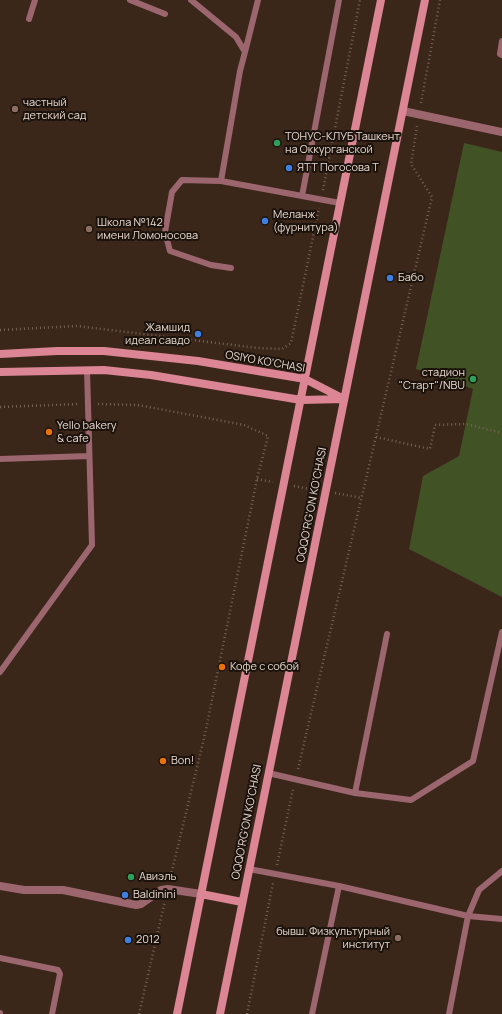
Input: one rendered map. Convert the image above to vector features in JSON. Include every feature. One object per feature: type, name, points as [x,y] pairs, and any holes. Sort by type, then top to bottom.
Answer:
[{"type":"main road","points":[[177,1014],[381,0]]},
{"type":"main road","name":"OQQO'RG'ON KO'CHASI","points":[[220,1014],[425,0]]},
{"type":"main road","name":"OSIYO KO'CHASI","points":[[0,354],[57,350],[111,352],[198,361],[305,379],[344,399]]},
{"type":"main road","points":[[0,372],[87,370],[151,374],[301,400],[344,399]]},
{"type":"main road","points":[[201,894],[242,902]]},
{"type":"street","points":[[403,111],[502,132]]},
{"type":"street","points":[[0,886],[24,890],[64,890],[136,904],[141,904],[162,890],[168,889],[201,894]]},
{"type":"lane","points":[[29,19],[35,0]]},
{"type":"lane","points":[[130,0],[165,14]]},
{"type":"lane","points":[[191,0],[236,37],[245,52]]},
{"type":"lane","points":[[221,181],[240,71],[258,0]]},
{"type":"lane","points":[[302,196],[339,0]]},
{"type":"lane","points":[[502,41],[500,54],[502,55]]},
{"type":"lane","points":[[231,268],[211,265],[170,252],[165,232],[172,192],[182,180],[221,181],[340,203]]},
{"type":"lane","points":[[0,672],[92,545],[87,370]]},
{"type":"lane","points":[[0,458],[89,456]]},
{"type":"lane","points":[[268,773],[355,793],[411,800],[474,761],[502,632]]},
{"type":"lane","points":[[355,793],[387,634]]},
{"type":"lane","points":[[249,869],[339,886],[468,916],[502,919]]},
{"type":"lane","points":[[449,1014],[468,916],[478,890],[502,871]]},
{"type":"lane","points":[[312,1014],[339,886]]},
{"type":"lane","points":[[0,958],[58,970],[60,974],[52,1014]]},
{"type":"path","points":[[0,330],[77,326],[258,348],[282,349],[291,343],[360,0]]},
{"type":"path","points":[[247,1014],[275,873],[296,779],[432,197],[411,164],[440,0]]},
{"type":"path","points":[[0,407],[88,404],[138,405],[244,425],[268,436],[257,479],[205,734],[140,1014]]},
{"type":"path","points":[[376,437],[430,449],[435,425],[466,424],[502,433]]},
{"type":"path","points":[[257,479],[362,498]]},
{"type":"green space","name":"стадион \"Старт\"/NBU","points":[[464,143],[502,152],[502,597],[409,549],[423,476],[459,456],[473,389],[416,369]]},
{"type":"place","name":"частный детский сад","points":[[15,109]]},
{"type":"place","name":"ТОНУС-КЛУБ Ташкент на Оккурганской","points":[[277,143]]},
{"type":"place","name":"ЯТТ Погосова Т","points":[[289,168]]},
{"type":"place","name":"Меланж (фурнитура)","points":[[265,221]]},
{"type":"place","name":"Школа №142 имени Ломоносова","points":[[89,229]]},
{"type":"place","name":"Бабо","points":[[390,278]]},
{"type":"place","name":"Жамшид идеал савдо","points":[[198,334]]},
{"type":"place","name":"стадион \"Старт\"/NBU","points":[[473,379]]},
{"type":"place","name":"Yello bakery & cafe","points":[[49,432]]},
{"type":"place","name":"Кофе с собой","points":[[222,667]]},
{"type":"place","name":"Bon!","points":[[163,761]]},
{"type":"place","name":"Авиэль","points":[[131,877]]},
{"type":"place","name":"Baldinini","points":[[125,895]]},
{"type":"place","name":"бывш. Физкультурный институт","points":[[398,938]]},
{"type":"place","name":"2012","points":[[128,940]]}]
